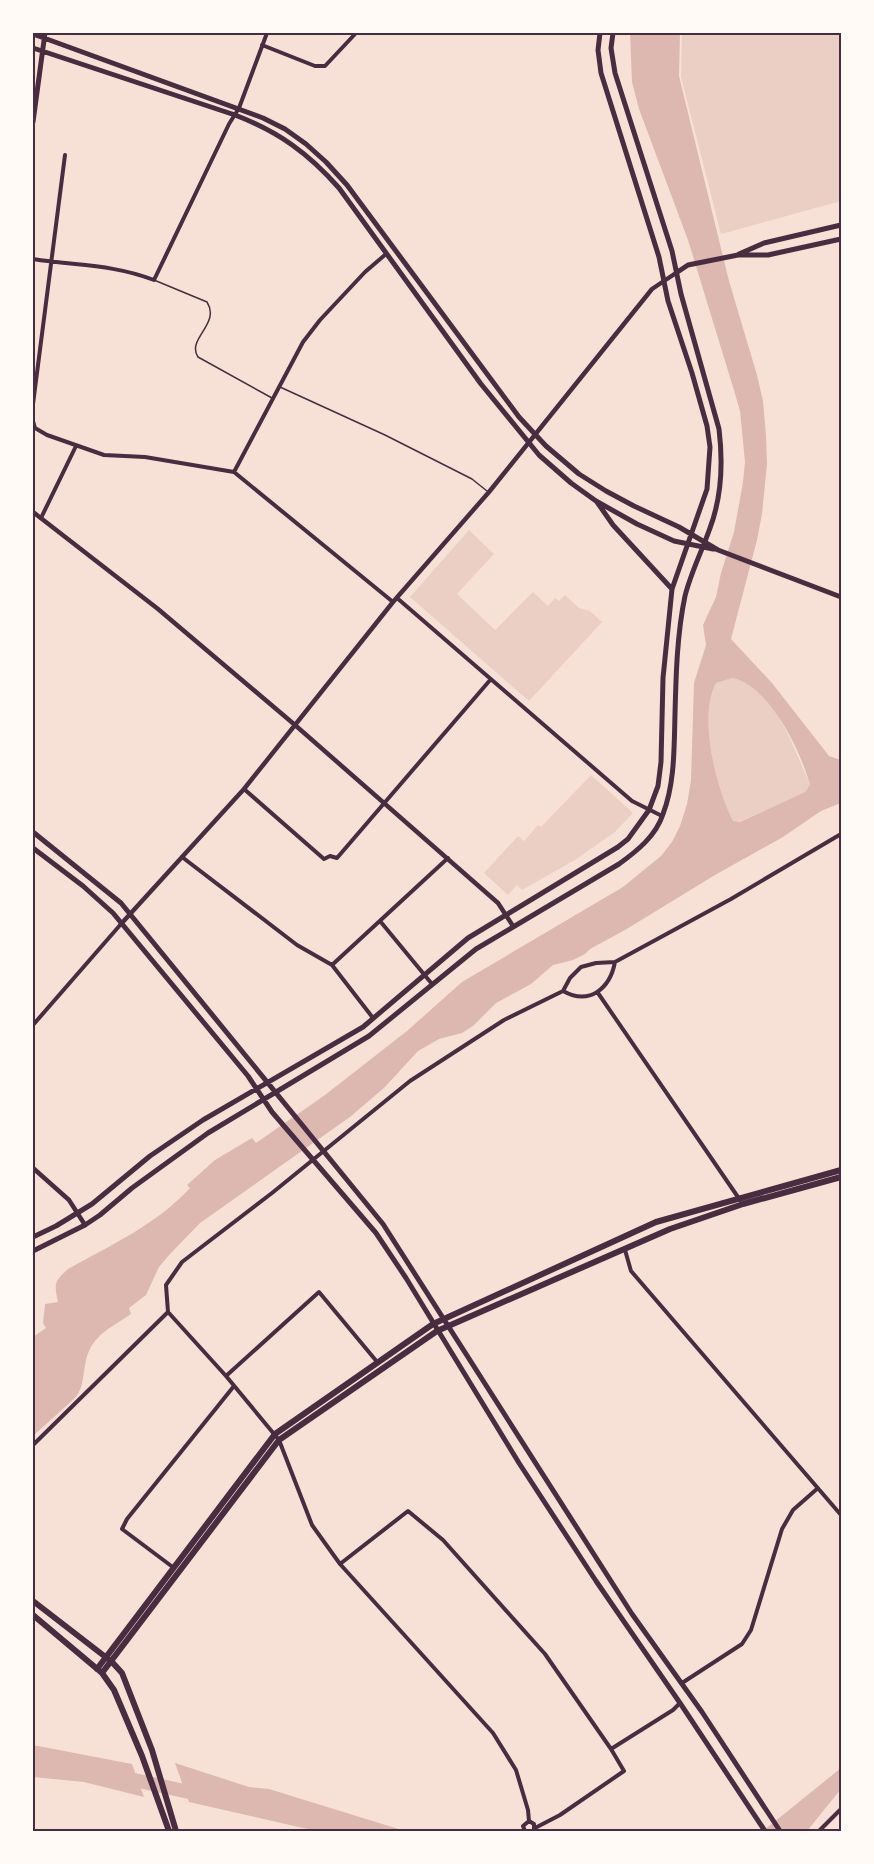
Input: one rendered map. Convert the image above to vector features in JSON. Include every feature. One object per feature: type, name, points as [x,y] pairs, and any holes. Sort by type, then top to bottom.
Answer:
[{"type":"main road","points":[[33,1237],[78,1214],[150,1156],[267,1082],[363,1027],[468,938],[618,847],[628,839],[650,810],[658,786],[661,762],[663,678],[672,589],[707,489],[710,447],[701,405],[668,301],[659,257],[601,73],[598,50],[600,33]]},
{"type":"main road","points":[[33,1251],[85,1226],[132,1188],[208,1133],[369,1036],[476,949],[627,858],[651,835],[663,816],[671,789],[675,679],[684,607],[718,499],[721,479],[721,448],[719,429],[672,251],[615,73],[611,48],[612,33]]},
{"type":"main road","points":[[33,34],[45,36],[239,108],[285,129],[326,162],[347,185],[519,417],[546,446],[579,474],[634,507],[692,534],[703,544],[841,597]]},
{"type":"main road","points":[[33,122],[45,36]]},
{"type":"main road","points":[[33,48],[235,115],[283,137],[320,166],[339,188],[482,384],[539,455],[596,501],[637,524],[674,541],[703,544]]},
{"type":"main road","points":[[738,255],[764,243],[841,225]]},
{"type":"main road","points":[[676,273],[688,265],[738,255],[768,255],[841,239]]},
{"type":"main road","points":[[596,501],[613,525],[672,589]]},
{"type":"main road","points":[[33,832],[121,903],[332,1159],[382,1224],[632,1614],[702,1712],[780,1831]]},
{"type":"main road","points":[[33,848],[83,886],[121,924],[248,1076],[272,1112],[376,1233],[519,1464],[765,1831]]},
{"type":"main road","points":[[100,1671],[106,1657],[277,1437],[378,1363],[435,1328],[446,1326],[670,1229],[741,1201],[841,1170]]},
{"type":"main road","points":[[100,1671],[112,1662],[277,1437],[435,1328],[442,1319],[656,1222],[841,1177]]},
{"type":"main road","points":[[33,1601],[106,1657],[122,1673],[153,1750],[168,1815],[169,1831]]},
{"type":"main road","points":[[33,1615],[100,1671],[114,1690],[176,1831]]},
{"type":"street","points":[[33,259],[106,266],[154,280],[229,124],[239,108],[267,33]]},
{"type":"street","points":[[262,45],[315,66],[325,66],[356,33]]},
{"type":"street","points":[[33,404],[65,155]]},
{"type":"street","points":[[234,472],[303,342],[364,272],[387,253]]},
{"type":"street","points":[[33,1025],[244,789],[395,600],[489,492],[652,289],[676,273]]},
{"type":"street","points":[[33,421],[35,428],[47,435],[104,455],[145,458],[234,472],[491,679],[632,801],[663,816]]},
{"type":"street","points":[[41,518],[76,446]]},
{"type":"street","points":[[33,512],[158,609],[295,725],[498,903],[513,926]]},
{"type":"street","points":[[244,789],[324,860],[330,856],[337,858],[491,679]]},
{"type":"street","points":[[529,1821],[516,1770],[493,1733],[340,1564],[312,1525],[277,1437],[168,1312],[166,1285],[182,1262],[272,1193],[410,1081],[504,1020],[563,992],[570,978],[581,967],[615,962],[730,899],[841,834]]},
{"type":"street","points":[[182,857],[297,945],[332,965],[373,1018]]},
{"type":"street","points":[[332,965],[448,858]]},
{"type":"street","points":[[380,921],[432,984]]},
{"type":"street","points":[[563,992],[581,996],[598,993],[611,977],[615,962]]},
{"type":"street","points":[[598,993],[741,1201]]},
{"type":"street","points":[[33,1168],[69,1200],[85,1226]]},
{"type":"street","points":[[625,1250],[631,1270],[841,1515]]},
{"type":"street","points":[[226,1376],[319,1292],[378,1363]]},
{"type":"street","points":[[33,1446],[168,1312]]},
{"type":"street","points":[[174,1568],[122,1529],[126,1519],[234,1386]]},
{"type":"street","points":[[681,1684],[742,1644],[751,1630],[782,1529],[793,1510],[818,1488]]},
{"type":"street","points":[[340,1564],[408,1511],[443,1540],[545,1654],[624,1771],[534,1830],[534,1824],[529,1821]]},
{"type":"street","points":[[610,1749],[680,1703]]},
{"type":"street","points":[[819,1831],[841,1809]]},
{"type":"street","points":[[525,1831],[524,1824],[529,1821]]},
{"type":"lane","points":[[154,280],[207,302],[211,308],[212,315],[196,346],[195,352],[198,357],[273,398]]},
{"type":"lane","points":[[279,386],[405,445],[472,479],[489,492]]},
{"type":"shaded area","points":[[630,33],[680,33],[679,76],[729,281],[757,375],[763,401],[766,436],[767,464],[762,514],[731,639],[772,683],[829,756],[841,760],[841,803],[821,811],[783,837],[715,875],[585,954],[553,965],[531,984],[496,1003],[473,1026],[462,1033],[439,1039],[418,1051],[385,1087],[350,1117],[200,1223],[159,1267],[146,1295],[129,1308],[131,1314],[104,1332],[93,1344],[76,1397],[33,1436],[33,1337],[46,1328],[43,1323],[45,1304],[58,1302],[56,1283],[68,1269],[148,1224],[177,1201],[190,1188],[187,1185],[215,1160],[252,1138],[256,1143],[325,1095],[407,1031],[462,982],[623,887],[661,856],[672,842],[680,826],[691,780],[694,683],[706,645],[703,625],[716,597],[734,532],[745,462],[740,411],[733,387],[688,240],[639,109],[632,82]],"holes":[[[732,678],[746,683],[759,693],[782,721],[799,755],[810,785],[805,792],[740,822],[733,821],[715,772],[711,752],[709,715],[716,683]]]},
{"type":"shaded area","points":[[682,33],[841,33],[841,201],[721,234],[681,77]]},
{"type":"shaded area","points":[[469,530],[494,554],[457,594],[495,630],[533,592],[548,606],[555,598],[559,601],[565,595],[579,608],[590,611],[602,622],[529,701],[410,597]]},
{"type":"shaded area","points":[[732,678],[760,693],[771,706],[789,736],[810,787],[805,792],[739,822],[733,821],[721,790],[715,772],[709,734],[711,698],[716,683]]},
{"type":"shaded area","points":[[591,775],[633,813],[615,832],[575,860],[522,890],[517,885],[508,895],[484,873],[518,836],[524,841],[538,825],[541,827]]},
{"type":"shaded area","points":[[33,1745],[132,1764],[144,1797],[84,1782],[33,1777]]},
{"type":"shaded area","points":[[175,1763],[249,1787],[269,1789],[405,1831],[316,1831],[189,1802]]},
{"type":"shaded area","points":[[841,1768],[841,1789],[807,1831],[763,1831]]},
{"type":"waterway","points":[[121,1777],[202,1795]]}]
